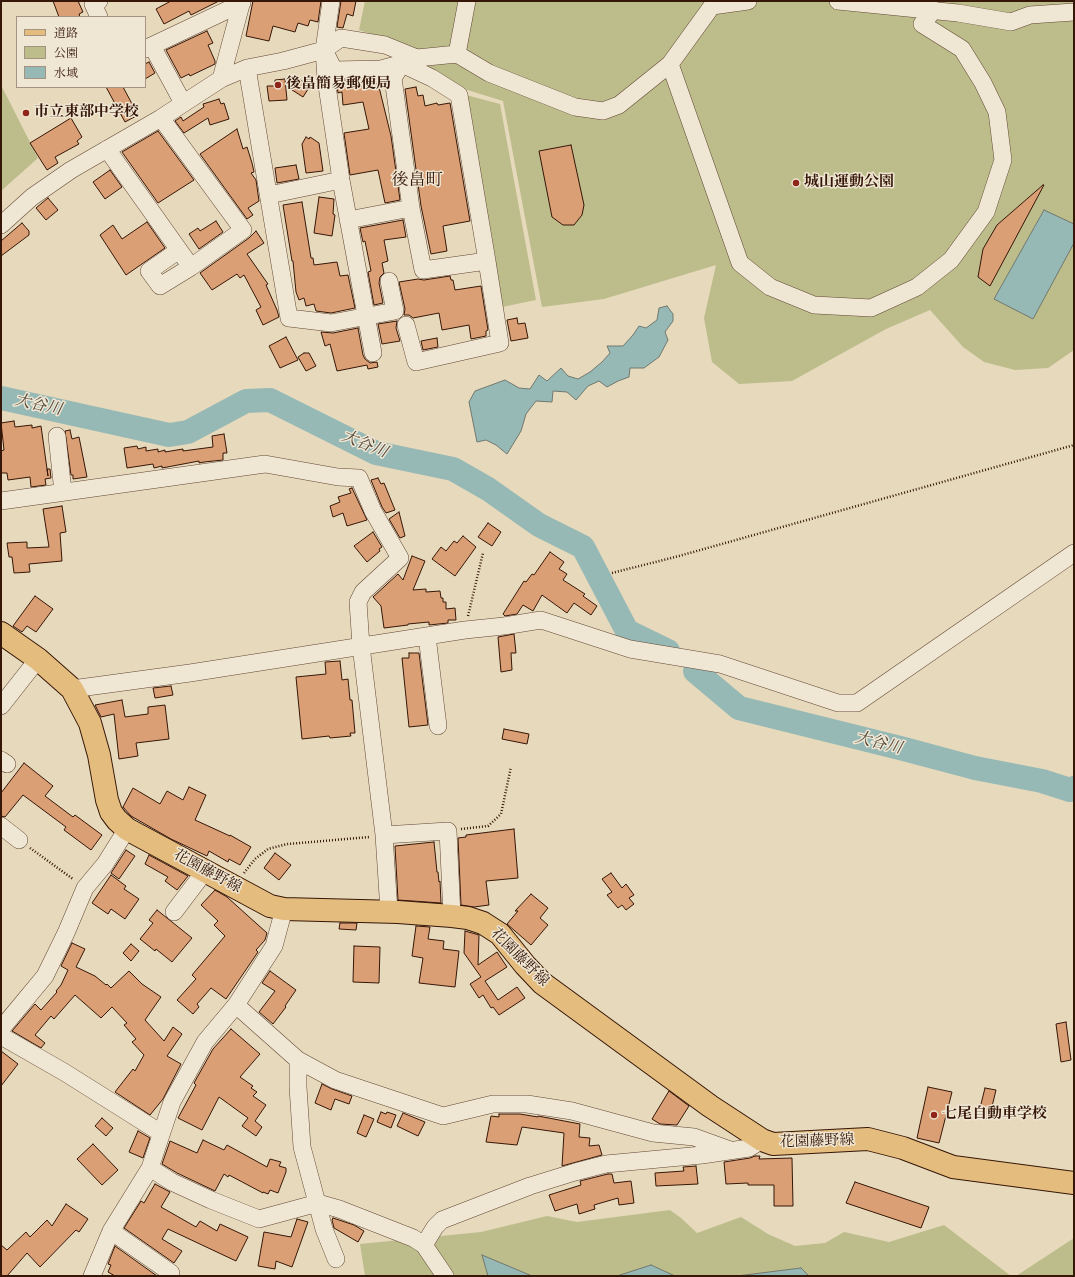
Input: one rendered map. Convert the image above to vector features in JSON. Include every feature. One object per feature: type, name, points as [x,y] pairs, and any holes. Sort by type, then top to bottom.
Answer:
[{"type":"main road","name":"花園藤野線","points":[[1,633],[38,660],[72,689],[90,723],[99,755],[107,800],[111,812],[117,820],[127,829],[270,906],[284,909],[389,911],[452,916],[468,918],[483,923],[500,934],[542,983],[668,1077],[762,1140],[773,1144],[868,1140],[903,1148],[953,1167],[1074,1183]]},
{"type":"street","points":[[99,1],[93,4],[99,16]]},
{"type":"street","points":[[331,1],[324,50],[326,79],[341,180],[373,353]]},
{"type":"street","points":[[456,54],[467,1]]},
{"type":"street","points":[[324,50],[334,70],[381,69],[410,61],[456,54],[489,73],[574,107],[603,112],[619,105],[670,64],[712,6],[748,1]]},
{"type":"street","points":[[838,1],[934,10],[1011,22],[1030,15],[1074,12]]},
{"type":"street","points":[[183,103],[148,47],[242,2]]},
{"type":"street","points":[[221,78],[242,2]]},
{"type":"street","points":[[670,64],[740,263],[770,287],[814,306],[871,308],[917,287],[951,260],[986,212],[1003,160],[997,112],[983,83],[962,49],[922,24],[934,10]]},
{"type":"street","points":[[1,225],[32,197],[70,170],[160,118],[221,78],[247,68],[283,61],[324,50],[341,38],[386,45],[432,78],[459,95],[500,343],[416,362],[406,325]]},
{"type":"street","points":[[410,61],[393,78],[411,208],[423,270],[486,261]]},
{"type":"street","points":[[247,68],[289,318],[331,323],[395,311],[389,281]]},
{"type":"street","points":[[160,118],[243,230],[191,267],[160,286],[149,271],[179,250]]},
{"type":"street","points":[[107,149],[191,267]]},
{"type":"street","points":[[269,196],[341,180]]},
{"type":"street","points":[[348,220],[411,208]]},
{"type":"street","points":[[57,436],[63,492]]},
{"type":"street","points":[[1,501],[265,464],[338,477],[360,478],[372,511],[400,558],[363,592],[358,602],[361,646],[384,835],[389,911]]},
{"type":"street","points":[[72,689],[190,673],[465,630],[541,620],[630,649],[720,664],[838,703],[856,703],[1074,553]]},
{"type":"street","points":[[427,636],[438,726]]},
{"type":"street","points":[[1,706],[38,660]]},
{"type":"street","points":[[1,826],[19,840]]},
{"type":"street","points":[[1,1029],[45,976],[66,933],[85,888],[105,864],[127,829]]},
{"type":"street","points":[[384,835],[448,831],[452,916]]},
{"type":"street","points":[[174,912],[205,871]]},
{"type":"street","points":[[92,1276],[111,1231],[150,1168],[172,1102],[205,1042],[236,1005],[274,946],[284,909]]},
{"type":"street","points":[[236,1005],[298,1060],[335,1080],[443,1116],[493,1104],[527,1104],[572,1112],[652,1133],[694,1137],[730,1150]]},
{"type":"street","points":[[1,1036],[64,1072],[161,1133]]},
{"type":"street","points":[[298,1060],[298,1087],[302,1147],[324,1229],[336,1260]]},
{"type":"street","points":[[424,1245],[435,1227],[442,1220],[530,1186],[575,1172],[606,1164],[702,1155],[749,1148],[762,1140]]},
{"type":"street","points":[[150,1168],[172,1182],[258,1219],[318,1203],[339,1209],[413,1238],[424,1245],[445,1276]]},
{"type":"street","points":[[111,1231],[171,1273]]},
{"type":"path","points":[[612,573],[686,554],[1074,445]]},
{"type":"path","points":[[465,630],[483,553]]},
{"type":"path","points":[[448,831],[488,826],[501,814],[511,767]]},
{"type":"path","points":[[234,886],[255,859],[268,849],[287,844],[384,835]]},
{"type":"path","points":[[19,840],[85,888]]},
{"type":"green space","name":"城山運動公園","points":[[365,1],[1074,1],[1074,350],[1048,368],[1015,370],[984,362],[963,347],[930,310],[886,329],[792,381],[739,384],[712,362],[704,318],[716,265],[604,299],[542,307],[503,101],[461,88],[426,66],[421,51],[359,30]]},
{"type":"green space","points":[[1,85],[38,158],[1,191]]},
{"type":"green space","points":[[466,95],[500,104],[536,300],[502,307]]},
{"type":"green space","points":[[670,1210],[697,1233],[741,1217],[768,1234],[795,1246],[825,1243],[844,1232],[889,1242],[944,1225],[1011,1276],[365,1276],[360,1244],[481,1232],[547,1216],[577,1222]]},
{"type":"green space","points":[[1074,1238],[1074,1276],[1016,1276]]},
{"type":"water","points":[[1044,210],[1074,224],[1074,243],[1033,319],[994,299]]},
{"type":"water","points":[[667,306],[673,314],[673,321],[665,332],[668,340],[659,357],[644,368],[630,368],[629,377],[607,387],[599,381],[588,386],[576,400],[567,392],[553,391],[552,402],[536,401],[526,414],[521,431],[507,454],[496,445],[486,440],[477,442],[469,402],[475,391],[505,380],[519,388],[530,389],[539,375],[547,381],[561,368],[568,376],[578,379],[590,372],[610,353],[607,346],[623,346],[639,326],[646,328],[657,320],[659,308]]},
{"type":"water","points":[[482,1255],[532,1276],[488,1276]]},
{"type":"water","points":[[651,1265],[675,1276],[617,1276]]},
{"type":"water","points":[[801,1268],[809,1276],[737,1276]]},
{"type":"building","points":[[53,1],[78,1],[83,12],[79,14],[80,16],[59,16]]},
{"type":"building","points":[[171,1],[219,1],[191,15],[189,11],[164,24],[156,9]]},
{"type":"building","points":[[253,1],[321,1],[318,22],[310,20],[308,26],[298,23],[295,32],[273,26],[269,41],[246,36]]},
{"type":"building","points":[[341,1],[356,1],[353,16],[347,14],[343,28],[337,27]]},
{"type":"building","points":[[207,31],[213,43],[208,45],[215,64],[190,76],[189,74],[181,78],[166,50]]},
{"type":"building","points":[[149,62],[155,73],[146,78],[146,64]]},
{"type":"building","points":[[296,77],[310,86],[303,97],[289,88]]},
{"type":"building","points":[[285,79],[287,100],[269,101],[267,86],[275,86],[275,80]]},
{"type":"building","points":[[336,80],[356,80],[357,87],[378,83],[391,136],[400,200],[385,203],[378,170],[350,175],[344,133],[369,129],[363,102],[343,105],[342,92],[338,93]]},
{"type":"building","points":[[416,87],[418,96],[423,95],[425,106],[437,103],[438,105],[450,103],[470,221],[443,226],[447,251],[431,254],[421,206],[405,89]]},
{"type":"building","points":[[107,88],[124,88],[138,115],[125,122]]},
{"type":"building","points":[[219,99],[221,104],[224,103],[229,119],[210,125],[208,118],[184,133],[175,121],[181,117],[183,121],[204,107],[203,104]]},
{"type":"building","points":[[71,118],[82,137],[77,141],[79,144],[55,157],[58,163],[47,170],[30,143]]},
{"type":"building","points":[[237,129],[243,149],[247,147],[252,163],[254,172],[251,173],[256,180],[259,201],[248,208],[253,215],[247,219],[200,154]]},
{"type":"building","points":[[158,131],[194,180],[158,203],[122,152]]},
{"type":"building","points":[[306,137],[309,139],[310,137],[319,143],[323,171],[306,173],[302,144]]},
{"type":"building","points":[[571,145],[584,205],[582,215],[574,225],[563,225],[552,217],[539,151]]},
{"type":"building","points":[[296,165],[299,179],[277,183],[275,168]]},
{"type":"building","points":[[110,170],[122,187],[105,199],[93,182]]},
{"type":"building","points":[[1043,185],[990,286],[978,277],[983,249],[997,225]]},
{"type":"building","points":[[319,197],[334,199],[333,214],[335,215],[332,236],[314,233]]},
{"type":"building","points":[[48,198],[58,210],[46,220],[36,208]]},
{"type":"building","points":[[302,202],[311,258],[313,258],[314,265],[337,262],[340,276],[348,275],[355,308],[331,313],[316,311],[314,304],[306,306],[304,298],[299,300],[296,292],[293,261],[283,205]]},
{"type":"building","points":[[403,220],[406,237],[384,240],[388,261],[382,263],[384,273],[380,277],[379,283],[383,303],[374,305],[368,272],[371,271],[365,241],[363,242],[360,228]]},
{"type":"building","points":[[216,221],[223,232],[199,249],[189,234],[198,228],[200,231]]},
{"type":"building","points":[[147,222],[165,248],[126,275],[100,235],[113,225],[122,239]]},
{"type":"building","points":[[22,223],[29,231],[29,235],[1,256],[1,241]]},
{"type":"building","points":[[256,231],[264,243],[247,254],[268,284],[266,285],[279,317],[263,325],[256,310],[261,307],[244,275],[240,278],[237,274],[212,290],[200,273],[249,238]]},
{"type":"building","points":[[450,276],[451,280],[453,280],[455,290],[481,286],[488,330],[486,331],[486,336],[471,339],[469,325],[442,330],[439,313],[413,318],[409,315],[404,315],[405,309],[399,282]]},
{"type":"building","points":[[517,318],[518,324],[525,323],[528,338],[511,341],[507,320]]},
{"type":"building","points":[[397,321],[396,328],[400,341],[382,344],[378,324]]},
{"type":"building","points":[[358,328],[365,359],[370,363],[377,362],[378,367],[368,369],[367,365],[337,371],[330,344],[325,346],[321,332],[333,333]]},
{"type":"building","points":[[286,337],[298,360],[280,368],[269,346]]},
{"type":"building","points":[[437,338],[438,347],[423,350],[421,341]]},
{"type":"building","points":[[304,353],[309,353],[316,366],[306,371],[298,357]]},
{"type":"building","points":[[14,421],[15,427],[32,425],[32,428],[41,426],[47,469],[50,469],[51,478],[45,479],[46,485],[31,487],[30,477],[8,480],[7,473],[1,473],[1,451],[4,450],[1,423]]},
{"type":"building","points":[[70,430],[72,439],[79,437],[87,477],[73,479],[73,475],[71,475],[65,431]]},
{"type":"building","points":[[224,434],[227,453],[223,453],[223,460],[199,463],[199,461],[162,468],[162,466],[154,468],[153,464],[127,468],[124,448],[137,446],[138,449],[146,447],[146,451],[158,449],[158,452],[165,450],[165,452],[213,447],[212,436]]},
{"type":"building","points":[[378,478],[381,484],[384,483],[395,510],[386,513],[382,507],[371,480]]},
{"type":"building","points":[[352,488],[367,520],[347,526],[343,513],[333,517],[330,506],[340,502],[338,497],[351,493],[349,489]]},
{"type":"building","points":[[62,506],[66,532],[60,533],[62,561],[29,564],[30,572],[14,573],[12,557],[9,557],[7,543],[27,542],[27,548],[49,547],[43,509]]},
{"type":"building","points":[[399,512],[405,536],[400,538],[389,519]]},
{"type":"building","points":[[488,523],[501,532],[492,546],[478,537]]},
{"type":"building","points":[[373,532],[382,547],[379,549],[380,551],[367,562],[354,546]]},
{"type":"building","points":[[463,536],[476,547],[455,576],[432,559],[441,547],[446,551],[454,541],[457,543]]},
{"type":"building","points":[[550,552],[564,562],[559,569],[567,574],[563,580],[585,594],[583,596],[597,606],[591,615],[574,603],[567,613],[542,595],[533,611],[523,605],[517,614],[505,616],[503,614],[524,581],[526,582],[532,574],[534,575]]},
{"type":"building","points":[[412,556],[425,561],[413,590],[426,589],[426,592],[440,591],[443,602],[446,602],[446,609],[455,608],[456,620],[448,620],[448,623],[429,625],[429,622],[384,628],[381,606],[373,597],[398,574],[403,580]]},
{"type":"building","points":[[35,596],[53,609],[36,632],[27,626],[22,632],[13,626]]},
{"type":"building","points":[[514,634],[516,653],[511,653],[512,670],[501,672],[498,637]]},
{"type":"building","points":[[409,653],[419,653],[428,725],[409,727],[402,658],[409,658]]},
{"type":"building","points":[[340,661],[342,680],[348,679],[350,700],[352,700],[355,733],[350,733],[351,736],[330,738],[329,736],[302,739],[296,677],[326,674],[325,662]]},
{"type":"building","points":[[171,686],[173,695],[155,698],[153,688]]},
{"type":"building","points":[[122,700],[125,717],[148,714],[148,707],[165,705],[169,739],[136,743],[138,756],[119,759],[114,714],[101,717],[95,705]]},
{"type":"building","points":[[504,729],[529,734],[527,744],[502,739]]},
{"type":"building","points":[[24,763],[53,786],[45,796],[73,817],[75,815],[102,835],[91,850],[64,830],[66,827],[23,795],[5,817],[1,816],[1,793]]},
{"type":"building","points":[[189,787],[206,795],[195,820],[230,835],[251,847],[240,865],[229,859],[228,862],[209,851],[207,856],[171,839],[131,816],[123,807],[133,788],[160,804],[167,791],[183,800]]},
{"type":"building","points":[[514,829],[518,878],[486,881],[489,905],[474,907],[461,905],[458,838],[466,837],[466,835]]},
{"type":"building","points":[[434,842],[437,872],[439,882],[440,881],[441,903],[398,900],[395,846]]},
{"type":"building","points":[[126,850],[135,856],[119,879],[111,873]]},
{"type":"building","points":[[275,853],[291,865],[279,880],[264,868]]},
{"type":"building","points":[[149,855],[188,876],[177,890],[165,881],[168,877],[145,864]]},
{"type":"building","points":[[611,873],[622,888],[626,884],[634,895],[629,898],[634,904],[626,910],[622,905],[618,908],[607,895],[612,892],[602,879]]},
{"type":"building","points":[[111,875],[126,886],[124,889],[139,899],[125,919],[111,909],[108,914],[92,903]]},
{"type":"building","points":[[215,890],[227,897],[267,933],[265,940],[256,950],[258,952],[226,999],[211,988],[197,1004],[199,1007],[193,1014],[177,1000],[196,979],[192,975],[225,936],[214,925],[218,921],[201,905]]},
{"type":"building","points":[[531,894],[548,908],[540,918],[548,925],[531,945],[507,924],[518,911],[515,911]]},
{"type":"building","points":[[157,910],[192,938],[172,962],[156,949],[155,951],[140,939],[153,923],[149,920]]},
{"type":"building","points":[[340,923],[357,923],[356,930],[339,929]]},
{"type":"building","points":[[416,926],[430,927],[428,939],[444,941],[443,949],[459,951],[455,987],[419,983],[423,958],[412,956]]},
{"type":"building","points":[[465,931],[479,935],[478,965],[497,952],[507,967],[485,981],[498,1000],[517,987],[525,998],[499,1015],[493,1007],[491,1008],[483,995],[479,998],[470,984],[481,977],[464,953]]},
{"type":"building","points":[[72,943],[85,949],[76,967],[95,976],[111,988],[129,971],[142,984],[161,997],[145,1020],[164,1041],[173,1027],[182,1034],[167,1056],[181,1064],[163,1099],[150,1115],[115,1092],[133,1069],[135,1071],[144,1055],[132,1042],[136,1039],[124,1025],[127,1023],[112,1007],[101,1018],[75,995],[54,1019],[51,1016],[35,1035],[45,1043],[41,1048],[12,1031],[35,1004],[41,1010],[57,992],[56,991],[61,985],[68,970],[61,966]]},
{"type":"building","points":[[131,944],[139,951],[131,961],[123,953]]},
{"type":"building","points":[[354,946],[380,947],[379,983],[353,982]]},
{"type":"building","points":[[270,971],[296,990],[285,1006],[286,1007],[273,1024],[259,1012],[275,991],[262,983]]},
{"type":"building","points":[[1066,1022],[1071,1060],[1061,1062],[1056,1024]]},
{"type":"building","points":[[231,1029],[260,1054],[240,1077],[253,1086],[251,1088],[257,1092],[253,1096],[266,1105],[255,1121],[262,1127],[256,1136],[242,1126],[248,1118],[219,1097],[202,1130],[178,1118],[196,1085],[194,1083],[213,1049]]},
{"type":"building","points":[[1,1051],[18,1064],[1,1086]]},
{"type":"building","points":[[322,1084],[352,1096],[349,1104],[335,1099],[331,1110],[315,1103]]},
{"type":"building","name":"七尾自動車学校","points":[[928,1087],[952,1092],[939,1143],[917,1138]]},
{"type":"building","points":[[985,1088],[996,1090],[989,1119],[978,1116]]},
{"type":"building","points":[[669,1091],[689,1106],[677,1125],[660,1124],[652,1119]]},
{"type":"building","points":[[381,1112],[396,1115],[391,1128],[377,1122]]},
{"type":"building","points":[[403,1113],[425,1122],[418,1136],[397,1126]]},
{"type":"building","points":[[499,1114],[538,1116],[580,1124],[579,1137],[590,1138],[589,1146],[599,1145],[602,1155],[562,1166],[564,1133],[522,1127],[517,1145],[486,1142],[491,1116],[499,1117]]},
{"type":"building","points":[[364,1115],[374,1119],[366,1137],[357,1133]]},
{"type":"building","points":[[102,1118],[113,1128],[106,1136],[95,1126]]},
{"type":"building","points":[[138,1131],[150,1138],[143,1158],[129,1152]]},
{"type":"building","points":[[203,1140],[224,1150],[227,1145],[267,1167],[270,1159],[281,1162],[279,1166],[286,1168],[286,1172],[278,1193],[270,1190],[268,1194],[263,1193],[229,1175],[228,1177],[224,1174],[215,1191],[177,1173],[162,1164],[170,1141],[197,1153]]},
{"type":"building","points":[[93,1144],[118,1170],[102,1185],[77,1159]]},
{"type":"building","points":[[760,1156],[759,1159],[792,1158],[793,1206],[774,1206],[774,1185],[748,1185],[748,1183],[726,1184],[724,1162]]},
{"type":"building","points":[[696,1166],[698,1184],[656,1186],[655,1173],[684,1171],[683,1167]]},
{"type":"building","points":[[612,1174],[614,1183],[631,1181],[634,1203],[619,1205],[618,1198],[594,1205],[595,1209],[579,1214],[577,1204],[555,1211],[549,1195],[581,1185],[580,1181]]},
{"type":"building","points":[[855,1182],[929,1207],[921,1228],[846,1203]]},
{"type":"building","points":[[155,1184],[170,1192],[161,1207],[196,1227],[200,1221],[217,1231],[220,1224],[248,1237],[236,1261],[168,1229],[162,1239],[182,1251],[174,1263],[124,1228],[141,1201],[144,1203]]},
{"type":"building","points":[[66,1204],[88,1219],[79,1232],[76,1230],[40,1267],[27,1253],[7,1276],[1,1276],[1,1245],[7,1250],[26,1232],[30,1237],[47,1220],[52,1226]]},
{"type":"building","points":[[333,1218],[354,1225],[364,1231],[358,1242],[334,1228]]},
{"type":"building","points":[[297,1219],[308,1222],[292,1267],[276,1261],[275,1269],[258,1266],[264,1232],[291,1237]]},
{"type":"building","points":[[115,1246],[157,1276],[115,1276],[108,1272],[111,1265],[108,1264]]},
{"type":"waterway","name":"大谷川","points":[[1,398],[169,435],[188,432],[246,401],[270,400],[376,453],[453,469],[488,489],[539,525],[583,547],[627,631],[668,651]]},
{"type":"waterway","name":"大谷川","points":[[695,671],[739,708],[975,768],[1042,781],[1070,790],[1074,788]]},
{"type":"place","name":"後畠簡易郵便局","points":[[278,85]]},
{"type":"place","name":"市立東部中学校","points":[[26,113]]},
{"type":"place","name":"城山運動公園","points":[[796,183]]},
{"type":"place","name":"七尾自動車学校","points":[[934,1115]]},
{"type":"district","name":"後畠町","points":[[417,181]]}]
